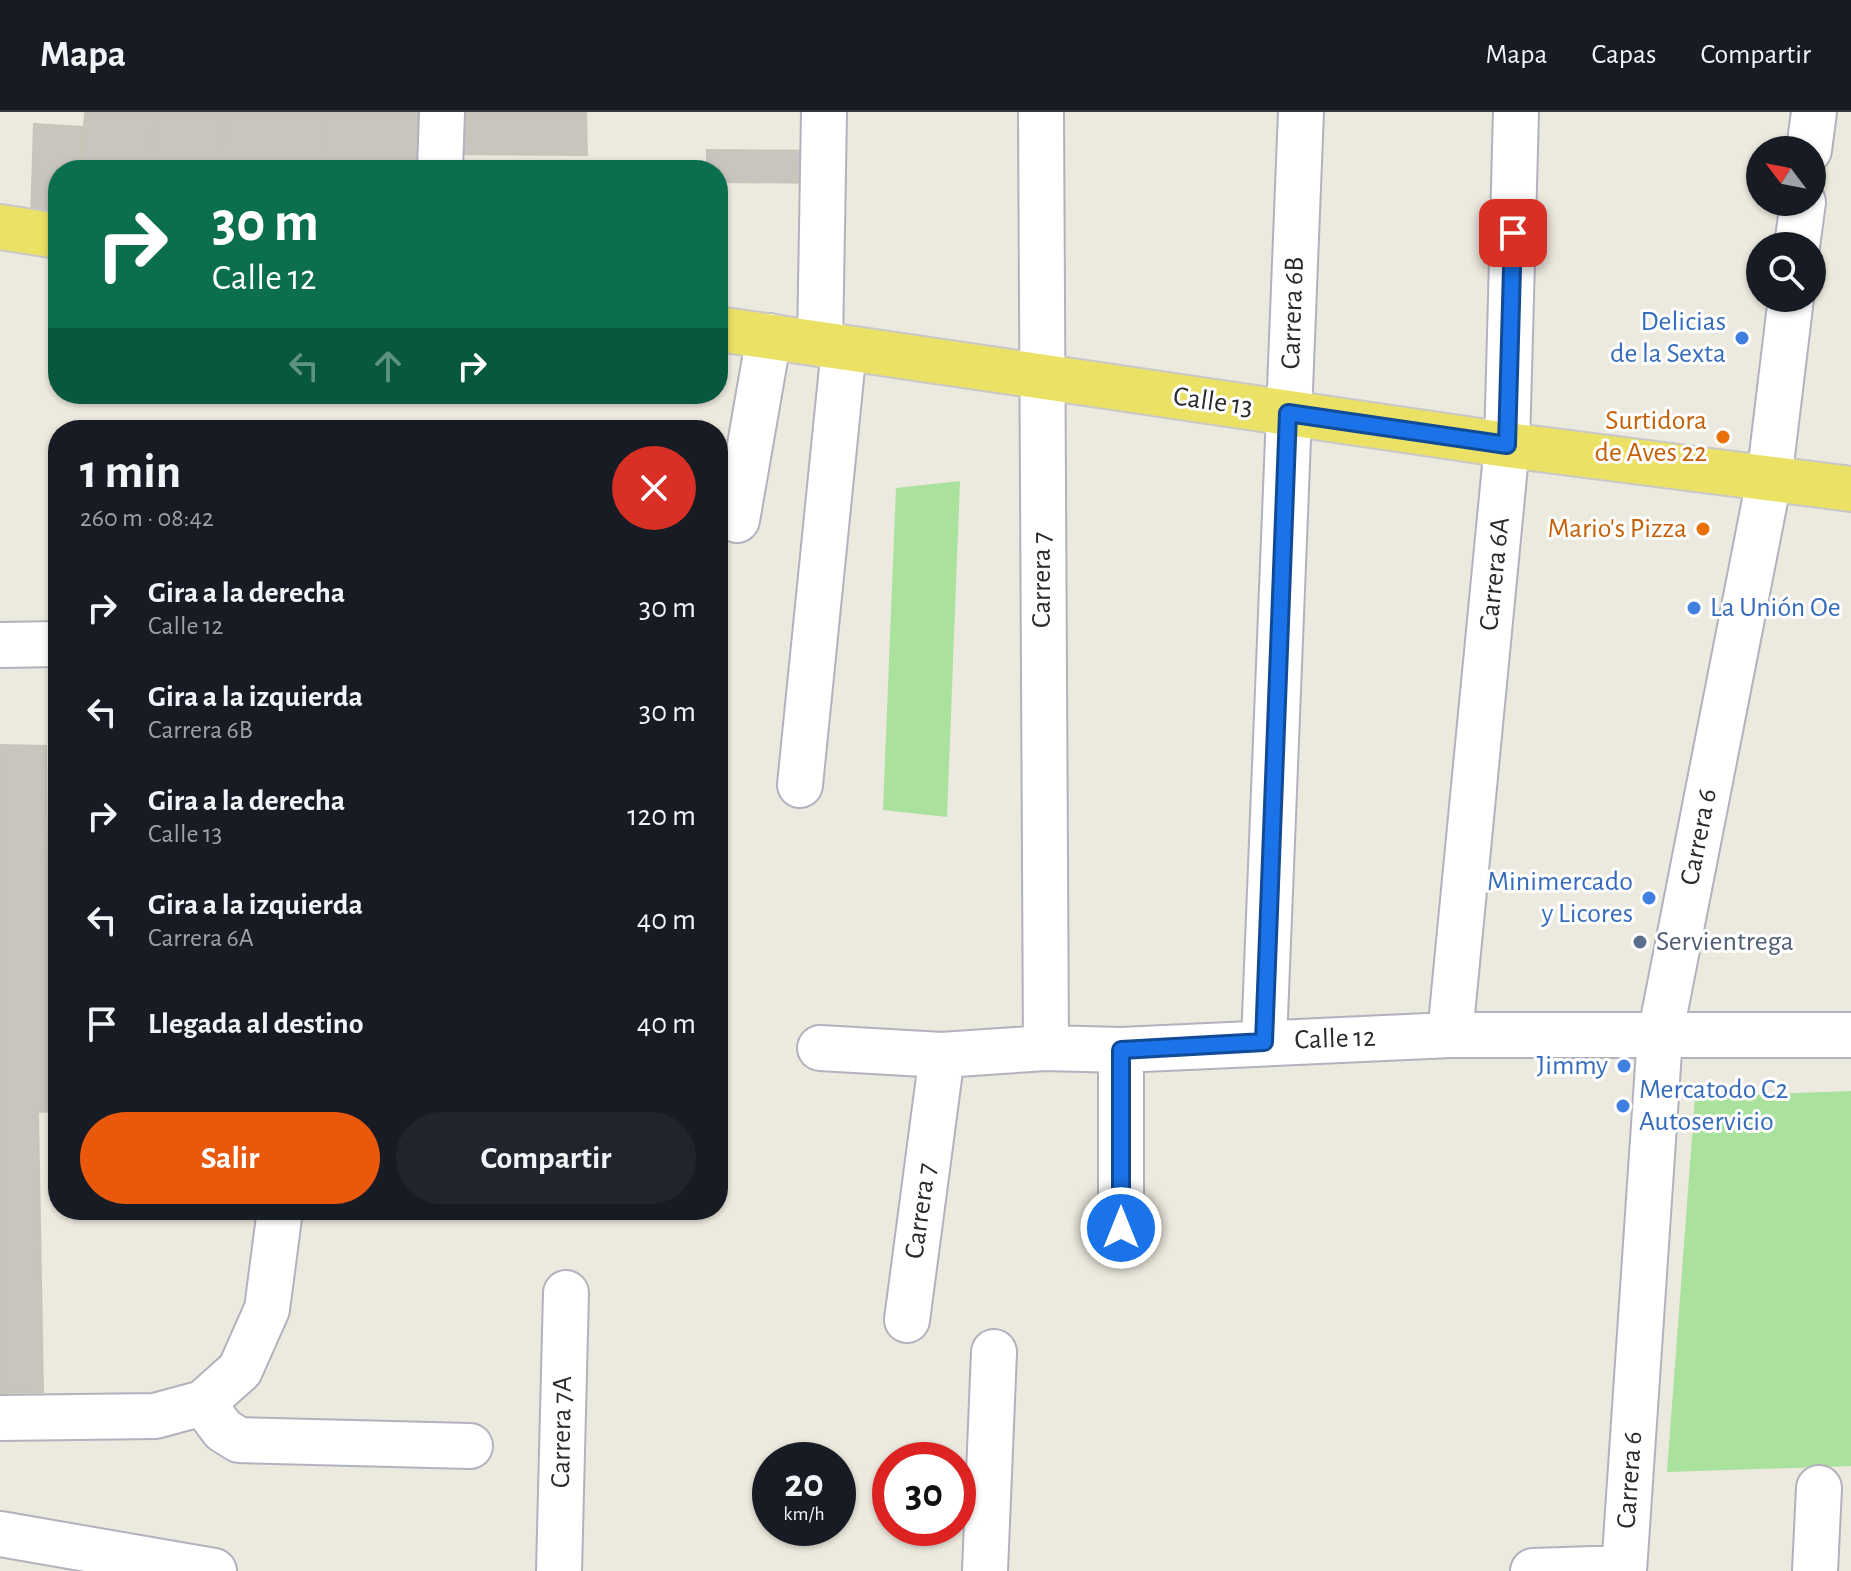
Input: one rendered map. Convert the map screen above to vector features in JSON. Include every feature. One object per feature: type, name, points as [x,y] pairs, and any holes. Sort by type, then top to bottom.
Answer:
[{"type":"main road","points":[[0,227],[48,234]]},
{"type":"main road","name":"Calle 13","points":[[728,330],[1507,445],[1851,489]]},
{"type":"street","points":[[440,160],[442,112]]},
{"type":"street","points":[[800,785],[832,346],[824,112]]},
{"type":"street","name":"Carrera 7","points":[[1041,112],[1040,376],[1046,1048]]},
{"type":"street","name":"Carrera 6B","points":[[1264,1042],[1301,112]]},
{"type":"street","name":"Carrera 6A","points":[[1450,1035],[1507,445],[1516,112]]},
{"type":"street","points":[[1811,136],[1814,112]]},
{"type":"street","name":"Carrera 6","points":[[1624,1569],[1660,1036],[1769,480],[1789,312]]},
{"type":"street","points":[[737,520],[769,336]]},
{"type":"street","points":[[0,645],[48,644]]},
{"type":"street","name":"Calle 12","points":[[820,1048],[942,1055],[1046,1048],[1121,1050],[1450,1035],[1851,1035]]},
{"type":"street","points":[[1121,1050],[1121,1228]]},
{"type":"street","name":"Carrera 7","points":[[907,1320],[942,1055]]},
{"type":"street","points":[[0,1418],[155,1416],[203,1403],[240,1370],[267,1309],[279,1220]]},
{"type":"street","name":"Carrera 7A","points":[[559,1571],[566,1293]]},
{"type":"street","points":[[985,1571],[994,1352]]},
{"type":"street","points":[[203,1403],[223,1430],[239,1440],[470,1446]]},
{"type":"street","points":[[1815,1571],[1819,1488]]},
{"type":"street","points":[[0,1534],[214,1571]]},
{"type":"street","points":[[1533,1571],[1624,1569]]},
{"type":"green space","points":[[960,481],[947,817],[883,810],[896,488]]},
{"type":"green space","points":[[1851,1091],[1851,1466],[1667,1472],[1695,1097]]},
{"type":"building","points":[[85,112],[154,112],[151,160],[82,160]]},
{"type":"building","points":[[154,112],[225,112],[223,160],[151,160]]},
{"type":"building","points":[[225,112],[326,112],[321,160],[223,160]]},
{"type":"building","points":[[326,112],[434,112],[430,160],[321,160]]},
{"type":"building","points":[[451,112],[586,112],[587,155],[452,154]]},
{"type":"building","points":[[34,124],[82,127],[80,160],[48,160],[48,224],[31,220]]},
{"type":"building","points":[[707,150],[837,151],[837,183],[728,182],[728,160],[707,160]]},
{"type":"building","points":[[0,745],[46,746],[48,1112],[38,1112],[43,1392],[0,1393]]},
{"type":"place","name":"Delicias de la Sexta","points":[[1742,338]]},
{"type":"place","name":"Surtidora de Aves 22","points":[[1723,437]]},
{"type":"place","name":"Mario's Pizza","points":[[1703,529]]},
{"type":"place","name":"La Unión Oe","points":[[1694,608]]},
{"type":"place","name":"Minimercado y Licores","points":[[1649,898]]},
{"type":"place","name":"Servientrega","points":[[1640,942]]},
{"type":"place","name":"Jimmy","points":[[1624,1066]]},
{"type":"place","name":"Mercatodo C2 Autoservicio","points":[[1623,1106]]},
{"type":"route","points":[[1121,1228],[1121,1050],[1264,1042],[1288,413],[1507,445],[1513,233]]}]
